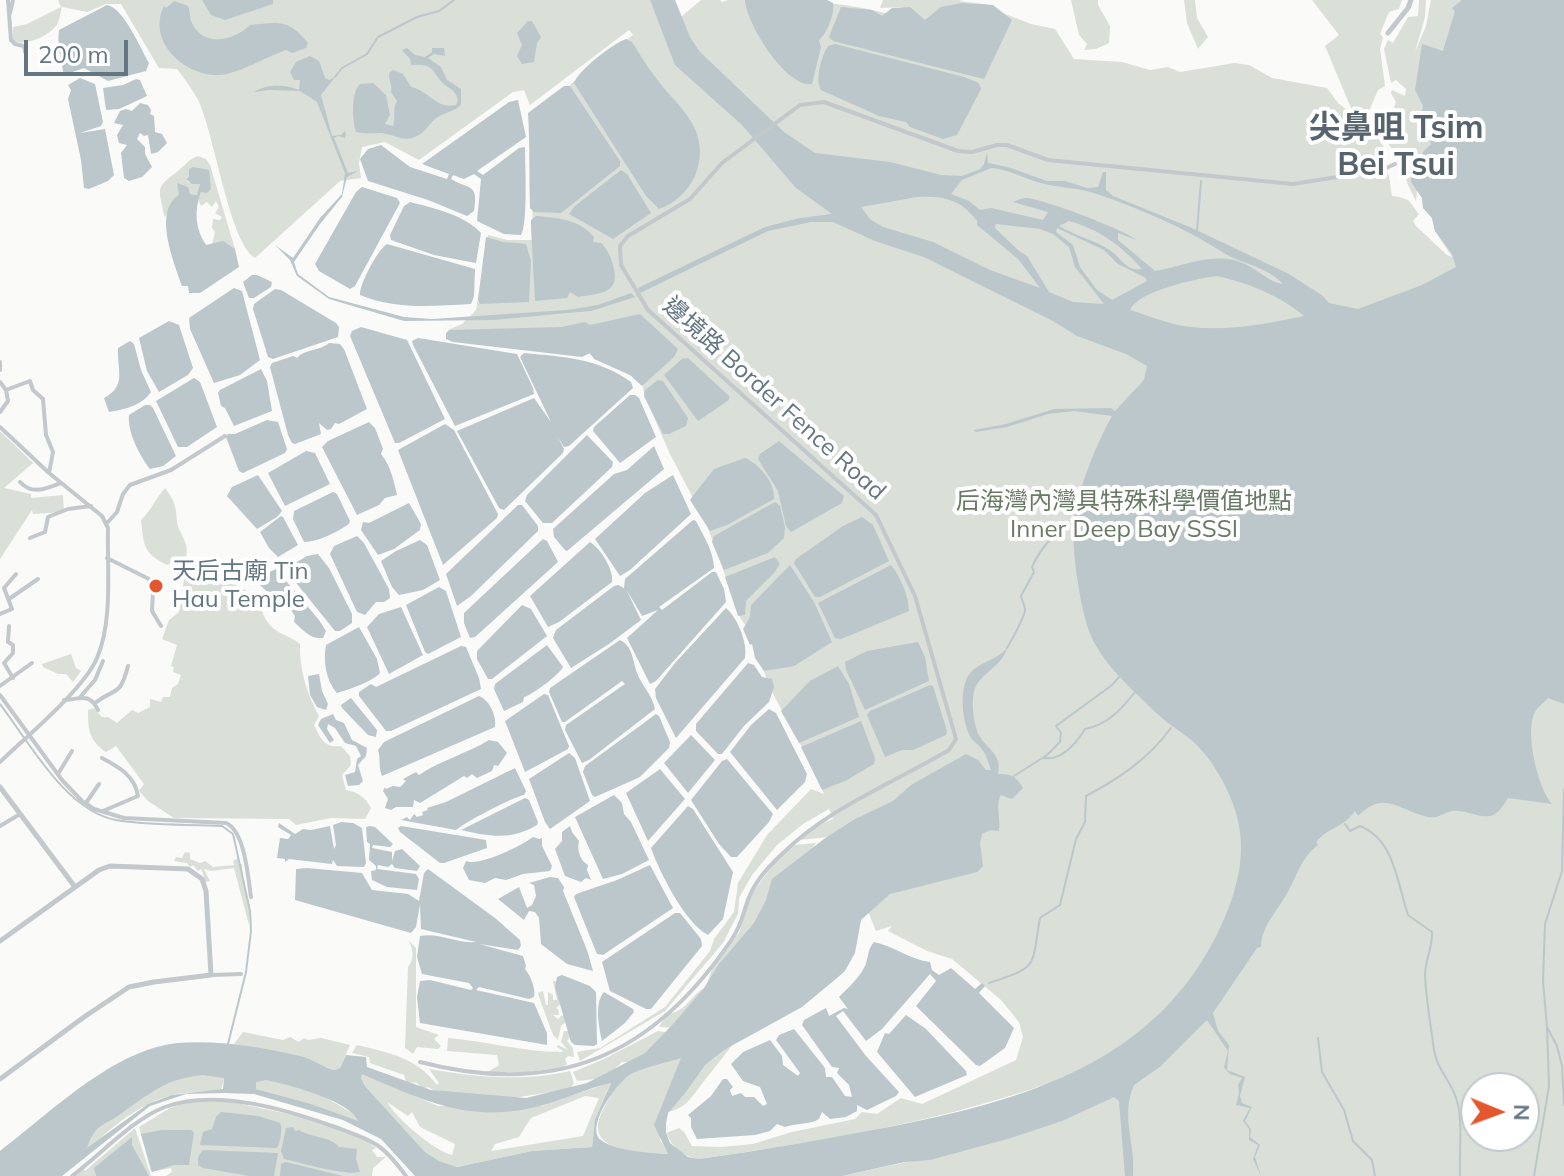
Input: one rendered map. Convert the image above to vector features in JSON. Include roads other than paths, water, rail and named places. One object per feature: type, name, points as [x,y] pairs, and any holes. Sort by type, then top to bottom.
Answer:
[{"type":"street","points":[[11,0],[11,40],[24,46],[25,52]]},
{"type":"street","points":[[1388,33],[1411,0]]},
{"type":"street","name":"邊境路 Border Fence Road","points":[[420,1062],[475,1074],[537,1074],[593,1060],[642,1035],[692,992],[739,928],[749,897],[762,875],[794,842],[832,815],[949,750],[954,744],[955,732],[915,596],[876,515],[648,310],[621,265],[620,246],[628,236],[690,199],[718,167],[800,105],[810,102],[828,104],[962,152],[1007,145],[1048,160],[1293,184],[1382,170],[1395,164]]},
{"type":"street","points":[[0,362],[0,370]]},
{"type":"street","points":[[6,390],[30,381],[33,390],[43,397],[46,435],[53,452],[49,473]]},
{"type":"street","points":[[0,382],[6,390],[8,401],[0,412]]},
{"type":"street","points":[[0,427],[107,523]]},
{"type":"street","points":[[64,700],[81,696],[95,680],[106,625],[107,523],[117,512],[123,494],[130,485],[171,470],[225,436]]},
{"type":"street","points":[[20,482],[30,490],[38,491],[61,483]]},
{"type":"street","points":[[30,538],[45,532],[48,517],[68,509],[91,506]]},
{"type":"street","points":[[107,558],[149,579],[153,591],[152,611],[161,626]]},
{"type":"street","points":[[0,614],[12,609],[4,588],[16,574]]},
{"type":"street","points":[[9,599],[38,579]]},
{"type":"street","points":[[9,626],[8,642],[13,648],[4,663],[13,678]]},
{"type":"street","points":[[100,659],[111,665]]},
{"type":"street","points":[[0,762],[82,682],[100,659]]},
{"type":"street","points":[[0,686],[32,663]]},
{"type":"street","points":[[95,703],[114,694],[123,685],[128,666]]},
{"type":"street","points":[[0,695],[58,774],[86,803],[102,812],[124,818],[226,823],[233,826],[239,836],[251,897]]},
{"type":"street","points":[[81,696],[95,703],[98,710]]},
{"type":"street","points":[[58,774],[72,751]]},
{"type":"street","points":[[102,758],[127,774],[136,785],[138,796],[102,812]]},
{"type":"street","points":[[86,803],[99,784]]},
{"type":"street","points":[[0,787],[75,887]]},
{"type":"street","points":[[0,826],[20,814]]},
{"type":"street","points":[[0,941],[99,870],[110,866],[194,871],[202,879],[206,891],[211,975]]},
{"type":"street","points":[[0,1079],[129,987],[211,975],[241,974]]},
{"type":"street","points":[[72,1176],[157,1111],[174,1104],[212,1101],[246,1102],[275,1108],[368,1140],[391,1157],[406,1176]]},
{"type":"waterway","points":[[335,77],[342,68],[367,54],[378,37],[417,17],[439,11],[454,0]]},
{"type":"waterway","points":[[1197,231],[1201,181]]},
{"type":"waterway","points":[[1007,648],[1025,613],[1021,596],[1034,572],[1032,567],[1049,541],[1074,522]]},
{"type":"waterway","points":[[1014,776],[1047,755],[1060,742],[1061,733],[1056,726],[1119,677]]},
{"type":"waterway","points":[[1044,758],[1056,757],[1068,750],[1085,729],[1113,716],[1135,692]]},
{"type":"waterway","points":[[0,704],[50,773],[81,803],[98,814],[142,823],[222,826],[233,834],[250,911],[251,931],[246,972],[228,1044]]},
{"type":"waterway","points":[[989,983],[1017,973],[1030,963],[1040,918],[1060,905],[1076,839],[1085,822],[1086,796],[1133,767],[1171,728]]},
{"type":"waterway","points":[[1564,789],[1562,871],[1545,924],[1543,981],[1547,1027],[1557,1046],[1562,1066],[1564,1105]]},
{"type":"waterway","points":[[1345,824],[1350,831],[1360,826],[1381,841],[1393,864],[1408,915],[1432,932],[1425,969],[1427,1003],[1436,1057],[1455,1094],[1459,1109],[1460,1176]]},
{"type":"waterway","points":[[1534,1176],[1549,1086],[1547,1027]]},
{"type":"waterway","points":[[1318,1038],[1322,1072],[1344,1110],[1353,1141],[1372,1160],[1375,1176]]},
{"type":"place","name":"天后古廟 Tin Hau Temple","points":[[156,586]]},
{"type":"district","name":"尖鼻咀 Tsim Bei Tsui","points":[[1396,146]]},
{"type":"park label","name":"后海灣內灣具特殊科學價值地點 Inner Deep Bay SSSI","points":[[1124,516]]}]
